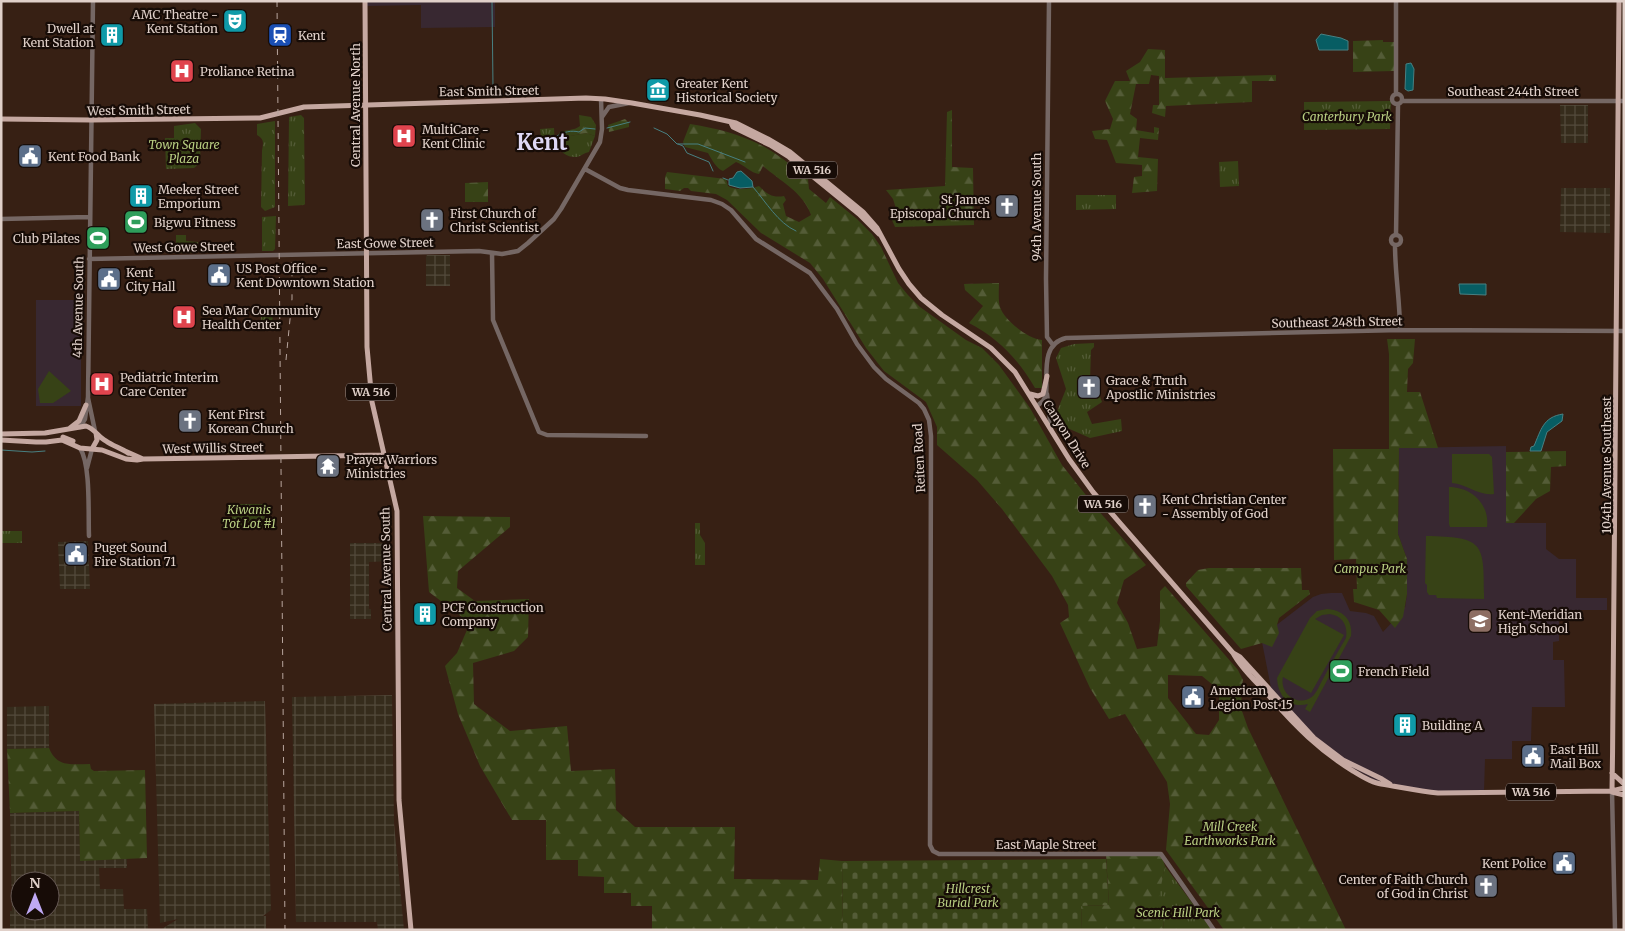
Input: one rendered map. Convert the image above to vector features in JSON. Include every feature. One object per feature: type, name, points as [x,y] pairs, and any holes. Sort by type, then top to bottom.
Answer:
[{"type":"main road","name":"Central Avenue North","points":[[365,1],[366,210]]},
{"type":"main road","name":"104th Avenue Southeast","points":[[1612,791],[1616,331],[1621,101],[1619,1]]},
{"type":"main road","name":"East Smith Street","points":[[277,114],[304,107],[365,104],[601,99],[700,115]]},
{"type":"main road","name":"West Smith Street","points":[[1,119],[260,118],[277,114]]},
{"type":"main road","name":"Canyon Drive","points":[[700,115],[731,123],[734,127],[789,157],[841,199],[880,235],[909,284],[922,298],[942,316],[998,353],[1015,372],[1069,459],[1093,492],[1244,668],[1325,752],[1361,776],[1380,784],[1390,784],[1414,790],[1438,793],[1612,791]]},
{"type":"main road","name":"Central Avenue South","points":[[366,210],[365,253],[368,371],[372,402],[396,503],[398,519],[399,800],[411,930]]},
{"type":"main road","points":[[1030,394],[1038,396],[1043,394],[1047,376]]},
{"type":"main road","points":[[68,430],[79,420],[86,405]]},
{"type":"main road","points":[[73,441],[74,433],[79,427]]},
{"type":"main road","points":[[1,434],[44,433],[79,427],[90,427],[96,434],[92,449],[79,447],[62,440],[46,442],[1,440]]},
{"type":"main road","name":"West Willis Street","points":[[96,434],[106,445],[144,459]]},
{"type":"main road","points":[[34,442],[61,436],[73,441],[79,447]]},
{"type":"main road","name":"West Willis Street","points":[[92,449],[102,450],[132,460],[384,455]]},
{"type":"main road","points":[[1612,773],[1624,784]]},
{"type":"main road","name":"WA 516","points":[[1612,791],[1624,788]]},
{"type":"main road","name":"WA 516","points":[[1612,791],[1624,795]]},
{"type":"street","name":"4th Avenue South","points":[[92,1],[88,397],[96,434]]},
{"type":"street","name":"94th Avenue South","points":[[1037,406],[1045,399],[1048,356],[1053,345],[1047,337],[1046,284],[1049,1]]},
{"type":"street","points":[[1396,1],[1396,93],[1393,96],[1400,103],[1396,235],[1391,240],[1395,245],[1400,330]]},
{"type":"street","name":"East Gowe Street","points":[[278,255],[479,250],[492,253],[510,253],[518,251],[546,227],[561,209],[600,142],[601,99]]},
{"type":"street","name":"Southeast 244th Street","points":[[1400,103],[1621,101]]},
{"type":"street","points":[[602,118],[609,107],[632,103]]},
{"type":"street","name":"Reiten Road","points":[[585,169],[620,188],[711,200],[727,207],[756,239],[810,273],[832,302],[874,368],[918,403],[926,414],[931,436],[930,845],[933,851]]},
{"type":"street","points":[[1,219],[89,217]]},
{"type":"street","points":[[492,253],[493,320],[538,430],[542,434],[646,436]]},
{"type":"street","name":"West Gowe Street","points":[[89,259],[278,255]]},
{"type":"street","name":"Southeast 248th Street","points":[[1053,345],[1059,340],[1066,338],[1400,330],[1624,331]]},
{"type":"street","points":[[1047,383],[1051,430]]},
{"type":"street","name":"4th Avenue South","points":[[79,427],[85,419],[88,397]]},
{"type":"street","points":[[79,447],[84,454],[87,468],[89,536]]},
{"type":"street","points":[[87,468],[92,449]]},
{"type":"street","name":"104th Avenue Southeast","points":[[1612,791],[1615,930]]},
{"type":"street","name":"East Maple Street","points":[[933,851],[939,854],[1161,854],[1214,930]]},
{"type":"shaded area","points":[[365,1],[495,1],[495,27],[421,28],[421,5],[365,6]]},
{"type":"shaded area","points":[[1560,105],[1588,105],[1588,143],[1561,143]]},
{"type":"shaded area","points":[[1561,188],[1610,188],[1610,233],[1560,232]]},
{"type":"shaded area","points":[[427,255],[450,255],[450,286],[426,286]]},
{"type":"shaded area","points":[[36,300],[81,300],[81,406],[36,406]]},
{"type":"shaded area","name":"Kent-Meridian High School","points":[[1506,446],[1506,523],[1546,523],[1546,549],[1559,559],[1576,559],[1576,598],[1607,598],[1607,610],[1559,610],[1559,641],[1553,642],[1553,660],[1564,660],[1565,707],[1532,707],[1531,741],[1512,741],[1512,759],[1485,759],[1484,792],[1438,793],[1390,785],[1374,780],[1344,763],[1305,733],[1273,698],[1261,637],[1313,597],[1331,593],[1342,593],[1350,611],[1374,616],[1383,632],[1405,608],[1407,594],[1407,559],[1398,534],[1399,448]]},
{"type":"shaded area","points":[[88,541],[90,589],[60,589],[58,542]]},
{"type":"shaded area","points":[[350,543],[388,543],[392,549],[392,561],[369,562],[369,609],[371,609],[371,619],[350,619]]},
{"type":"shaded area","points":[[392,695],[394,823],[404,930],[378,930],[377,922],[296,922],[292,697]]},
{"type":"shaded area","points":[[265,701],[271,910],[263,916],[266,916],[266,930],[160,930],[178,919],[160,923],[154,704]]},
{"type":"shaded area","points":[[49,706],[49,748],[7,749],[7,707]]},
{"type":"shaded area","points":[[79,811],[80,860],[127,859],[127,868],[99,868],[100,889],[123,889],[124,909],[147,909],[148,930],[10,930],[10,921],[60,921],[60,871],[11,871],[10,813]]},
{"type":"green space","points":[[1383,40],[1383,42],[1395,42],[1394,71],[1353,72],[1353,41]]},
{"type":"green space","points":[[1148,49],[1165,50],[1165,78],[1276,75],[1276,81],[1252,81],[1252,102],[1166,106],[1165,117],[1152,113],[1153,105],[1159,105],[1159,76],[1151,75],[1149,84],[1136,84],[1130,114],[1137,119],[1136,130],[1154,133],[1154,127],[1159,128],[1158,140],[1140,138],[1138,157],[1158,159],[1157,191],[1132,193],[1134,177],[1142,176],[1142,165],[1116,163],[1107,140],[1095,139],[1092,131],[1110,129],[1113,119],[1105,101],[1115,81],[1130,81],[1126,71],[1140,62]]},
{"type":"green space","name":"Canterbury Park","points":[[1391,101],[1390,129],[1304,130],[1304,102]]},
{"type":"green space","points":[[952,110],[952,167],[973,168],[974,225],[895,227],[892,220],[898,215],[893,199],[886,190],[945,186],[947,112]]},
{"type":"green space","points":[[301,115],[304,118],[305,204],[288,206],[289,117]]},
{"type":"green space","points":[[579,115],[591,117],[596,125],[595,136],[586,133],[565,137],[558,144],[559,133],[580,126]]},
{"type":"green space","points":[[625,119],[629,123],[629,127],[609,132],[608,125]]},
{"type":"green space","points":[[275,121],[275,207],[265,211],[261,207],[263,142],[257,135],[257,124]]},
{"type":"green space","name":"Town Square Plaza","points":[[195,123],[201,129],[200,163],[194,168],[166,169],[165,138],[174,138],[174,126]]},
{"type":"green space","name":"Mill Creek Earthworks Park","points":[[690,124],[740,136],[759,144],[778,156],[808,179],[809,189],[826,203],[830,197],[872,234],[881,247],[898,283],[920,307],[966,340],[982,348],[999,365],[1030,408],[1062,465],[1097,509],[1146,565],[1124,580],[1117,603],[1128,623],[1137,649],[1157,646],[1160,621],[1160,591],[1165,586],[1238,670],[1243,680],[1241,690],[1242,711],[1248,728],[1346,930],[1224,930],[1166,850],[1170,804],[1167,782],[1125,714],[1109,719],[1090,688],[1060,623],[1069,617],[1068,605],[1052,576],[1002,509],[977,480],[937,445],[937,427],[926,402],[884,371],[866,348],[823,279],[810,263],[761,233],[727,200],[716,194],[691,191],[688,188],[680,191],[665,189],[665,177],[667,172],[726,179],[728,186],[735,189],[748,189],[759,186],[770,195],[784,196],[786,200],[783,204],[786,216],[799,222],[811,215],[803,200],[763,166],[759,174],[736,162],[723,171],[716,166],[708,153],[685,147],[683,142]],"holes":[[[1168,675],[1202,676],[1219,690],[1219,720],[1209,735],[1196,734],[1168,698]]]},
{"type":"green space","points":[[554,128],[555,148],[542,145],[540,129]]},
{"type":"green space","points":[[586,133],[595,136],[589,152],[578,157],[562,152],[557,145],[565,137]]},
{"type":"green space","points":[[1238,161],[1239,186],[1220,187],[1219,162]]},
{"type":"green space","points":[[488,182],[488,202],[465,202],[465,183]]},
{"type":"green space","points":[[1076,195],[1116,195],[1116,209],[1076,210]]},
{"type":"green space","points":[[276,216],[275,249],[273,251],[262,251],[262,217]]},
{"type":"green space","points":[[176,235],[186,235],[186,241],[198,242],[198,251],[194,253],[176,253]]},
{"type":"green space","points":[[999,283],[999,304],[1006,318],[1024,333],[1042,340],[1042,388],[1035,388],[1022,368],[1007,351],[980,329],[969,323],[983,306],[965,290],[964,284]]},
{"type":"green space","points":[[261,310],[272,310],[273,326],[264,327],[261,325]]},
{"type":"green space","name":"Campus Park","points":[[1387,339],[1415,339],[1413,363],[1408,369],[1407,392],[1420,392],[1438,448],[1399,448],[1398,534],[1407,559],[1407,594],[1403,617],[1395,628],[1379,610],[1354,602],[1353,589],[1357,589],[1356,559],[1334,560],[1333,449],[1389,449],[1389,354]]},
{"type":"green space","points":[[1094,343],[1094,347],[1091,350],[1090,382],[1094,381],[1102,402],[1087,412],[1092,424],[1121,419],[1122,431],[1090,438],[1065,427],[1056,414],[1066,389],[1056,358],[1061,348],[1074,344]]},
{"type":"green space","points":[[49,371],[71,391],[53,403],[40,403],[38,389]]},
{"type":"green space","points":[[1566,451],[1566,466],[1551,467],[1550,491],[1536,499],[1514,523],[1506,523],[1506,452]]},
{"type":"green space","points":[[1452,454],[1489,454],[1492,457],[1494,494],[1478,492],[1463,485],[1452,483]]},
{"type":"green space","points":[[1449,487],[1465,490],[1477,498],[1485,511],[1487,527],[1450,527]]},
{"type":"green space","name":"Kiwanis Tot Lot #1","points":[[232,504],[266,504],[266,528],[232,529]]},
{"type":"green space","points":[[423,516],[510,517],[510,527],[458,571],[457,588],[475,601],[529,599],[528,637],[514,651],[473,663],[474,704],[510,731],[567,726],[571,771],[615,769],[616,810],[635,827],[735,827],[734,879],[818,880],[820,859],[842,861],[843,930],[652,930],[652,906],[631,906],[631,893],[604,893],[604,877],[578,876],[578,860],[546,860],[546,820],[512,820],[480,766],[458,714],[445,666],[457,653],[470,623],[429,592]]},
{"type":"green space","points":[[695,523],[700,523],[700,535],[705,543],[705,565],[695,565]]},
{"type":"green space","points":[[1,531],[22,531],[22,543],[1,543]]},
{"type":"green space","points":[[1426,536],[1460,538],[1477,547],[1483,566],[1484,599],[1437,598],[1436,595],[1429,595],[1425,583]]},
{"type":"green space","points":[[1209,568],[1301,568],[1302,590],[1309,590],[1310,594],[1279,618],[1277,625],[1279,633],[1272,647],[1262,643],[1241,649],[1186,586],[1186,583],[1198,570]]},
{"type":"green space","points":[[1327,609],[1338,611],[1349,621],[1351,636],[1310,712],[1305,709],[1308,704],[1295,705],[1286,700],[1282,695],[1277,678],[1310,618],[1317,611]],"holes":[[[1322,615],[1335,615],[1344,622],[1346,638],[1313,696],[1308,699],[1296,700],[1287,694],[1284,689],[1283,677],[1311,693],[1344,635],[1315,619]]]},
{"type":"green space","points":[[49,748],[56,759],[61,762],[66,764],[90,764],[91,769],[94,771],[145,770],[147,858],[80,861],[79,811],[10,813],[7,749]]},
{"type":"green space","points":[[1106,854],[1161,854],[1165,866],[1157,906],[1158,920],[1163,920],[1164,930],[1082,930],[1081,906],[1109,905]]},
{"type":"green space","name":"Hillcrest Burial Park","points":[[1106,859],[1109,905],[1081,906],[1082,930],[843,930],[842,861]]},
{"type":"green space","name":"Scenic Hill Park","points":[[1165,866],[1212,930],[1164,930],[1163,920],[1158,920],[1156,905]]},
{"type":"water","points":[[1321,34],[1348,41],[1348,50],[1319,50],[1316,40]]},
{"type":"water","points":[[1411,63],[1414,69],[1413,90],[1408,91],[1405,89],[1406,64]]},
{"type":"water","points":[[741,171],[752,181],[753,187],[740,188],[729,185],[729,179]]},
{"type":"water","points":[[1459,284],[1486,284],[1486,295],[1460,294]]},
{"type":"water","points":[[1563,414],[1562,421],[1547,432],[1541,451],[1530,451],[1547,421]]},
{"type":"waterway","points":[[491,94],[493,87],[492,1]]},
{"type":"waterway","points":[[607,128],[630,122]]},
{"type":"waterway","points":[[557,136],[562,133],[579,132],[585,128],[595,129]]},
{"type":"waterway","points":[[654,128],[667,134],[677,144],[698,144],[745,162]]},
{"type":"waterway","points":[[678,144],[683,146],[687,153],[709,162],[713,171]]},
{"type":"waterway","points":[[723,178],[728,180]]},
{"type":"waterway","points":[[753,187],[778,218],[796,231]]},
{"type":"waterway","points":[[1,450],[45,451]]},
{"type":"railway","points":[[277,1],[285,930]]},
{"type":"railway","points":[[286,360],[292,299],[292,262]]},
{"type":"place","name":"AMC Theatre - Kent Station","points":[[235,21]]},
{"type":"place","name":"Dwell at Kent Station","points":[[112,35]]},
{"type":"place","name":"Kent","points":[[280,35]]},
{"type":"place","name":"Proliance Retina","points":[[182,71]]},
{"type":"place","name":"Greater Kent Historical Society","points":[[658,90]]},
{"type":"place","name":"MultiCare - Kent Clinic","points":[[404,136]]},
{"type":"place","name":"Kent Food Bank","points":[[30,156]]},
{"type":"place","name":"Meeker Street Emporium","points":[[141,196]]},
{"type":"place","name":"St James Episcopal Church","points":[[1007,206]]},
{"type":"place","name":"First Church of Christ Scientist","points":[[432,220]]},
{"type":"place","name":"Bigwu Fitness","points":[[136,222]]},
{"type":"place","name":"Club Pilates","points":[[98,238]]},
{"type":"place","name":"US Post Office - Kent Downtown Station","points":[[219,275]]},
{"type":"place","name":"Kent City Hall","points":[[109,279]]},
{"type":"place","name":"Sea Mar Community Health Center","points":[[184,317]]},
{"type":"place","name":"Pediatric Interim Care Center","points":[[102,384]]},
{"type":"place","name":"Grace & Truth Apostlic Ministries","points":[[1089,387]]},
{"type":"place","name":"Kent First Korean Church","points":[[190,421]]},
{"type":"place","name":"Prayer Warriors Ministries","points":[[328,466]]},
{"type":"place","name":"Kent Christian Center - Assembly of God","points":[[1145,506]]},
{"type":"place","name":"Puget Sound Fire Station 71","points":[[76,554]]},
{"type":"place","name":"PCF Construction Company","points":[[425,614]]},
{"type":"place","name":"Kent-Meridian High School","points":[[1480,621]]},
{"type":"place","name":"French Field","points":[[1341,671]]},
{"type":"place","name":"American Legion Post 15","points":[[1193,697]]},
{"type":"place","name":"Building A","points":[[1405,725]]},
{"type":"place","name":"East Hill Mail Box","points":[[1533,756]]},
{"type":"place","name":"Kent Police","points":[[1564,863]]},
{"type":"place","name":"Center of Faith Church of God in Christ","points":[[1486,886]]},
{"type":"district","name":"Kent","points":[[542,142]]}]
